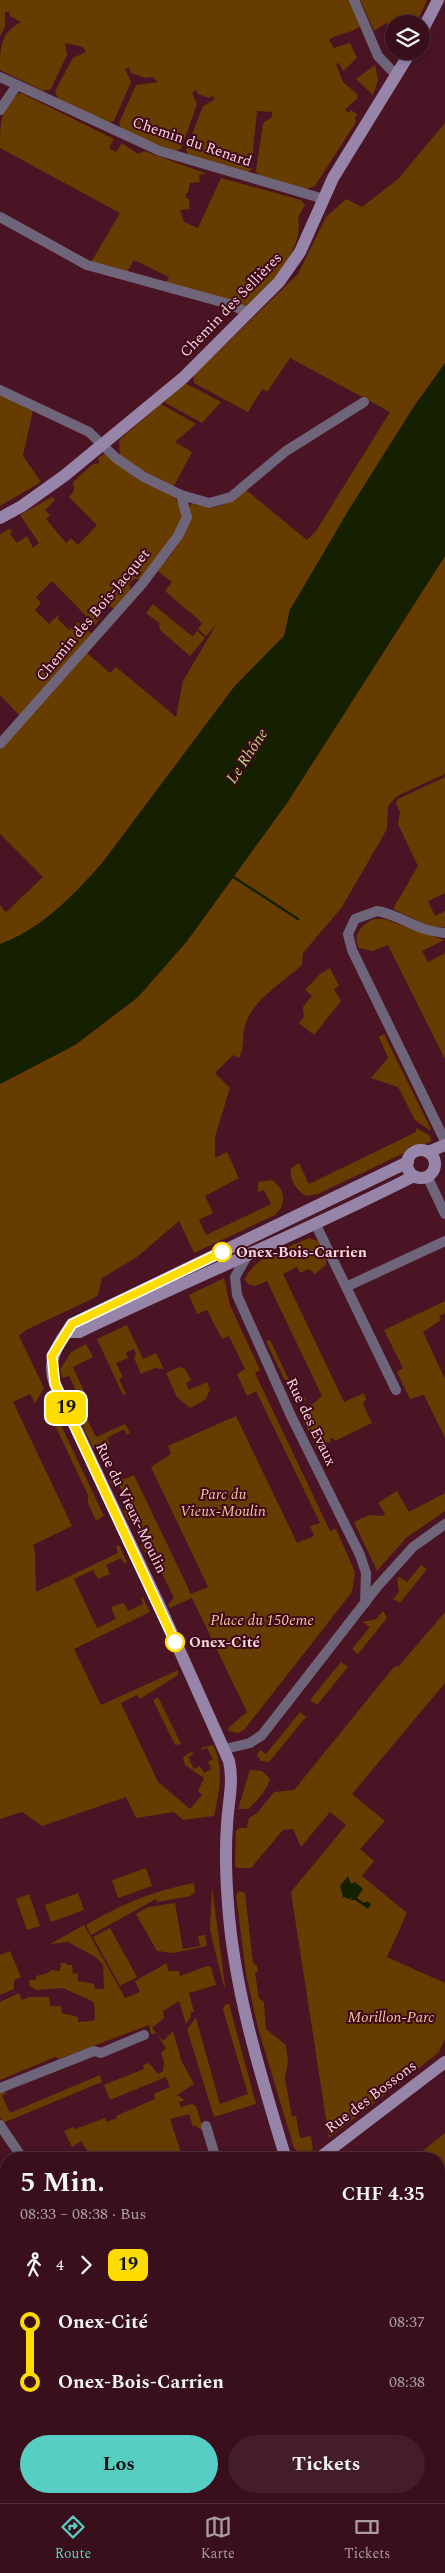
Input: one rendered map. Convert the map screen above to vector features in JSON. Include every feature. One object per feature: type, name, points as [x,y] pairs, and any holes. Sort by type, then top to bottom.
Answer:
[{"type":"street","points":[[354,0],[378,56],[396,75]]},
{"type":"street","points":[[430,16],[438,0]]},
{"type":"street","name":"Chemin des Sellières","points":[[0,518],[46,490],[183,378],[279,282],[294,262],[344,159],[405,60]]},
{"type":"street","name":"Chemin du Renard","points":[[0,77],[133,140],[160,150],[324,199]]},
{"type":"street","points":[[0,110],[17,85]]},
{"type":"street","points":[[0,217],[87,265],[196,297],[229,304],[249,313]]},
{"type":"street","points":[[0,390],[90,432],[116,458],[144,477],[181,495],[209,504],[231,496],[286,451],[364,402]]},
{"type":"street","name":"Chemin des Bois-Jacquet","points":[[0,744],[142,584],[178,536],[187,517],[181,495]]},
{"type":"street","points":[[445,933],[433,932],[409,925],[377,911],[355,919],[348,934],[352,950],[445,1143],[428,1152],[434,1159],[430,1170],[445,1214]]},
{"type":"street","name":"Rue du Vieux-Moulin","points":[[225,1749],[55,1384],[52,1356],[58,1343],[69,1332],[72,1324],[408,1162],[415,1152],[428,1152]]},
{"type":"street","points":[[408,1162],[408,1169],[430,1170]]},
{"type":"street","points":[[69,1332],[79,1332],[316,1225],[430,1170]]},
{"type":"street","points":[[309,1210],[348,1286],[396,1390]]},
{"type":"street","points":[[348,1286],[445,1240]]},
{"type":"street","name":"Rue des Evaux","points":[[247,1256],[236,1277],[237,1296],[291,1416],[360,1555],[366,1573],[365,1603]]},
{"type":"street","points":[[284,2152],[247,2019],[232,1947],[226,1865],[231,1770],[225,1749],[250,1743],[262,1735],[365,1603],[413,1547],[445,1524]]},
{"type":"street","points":[[0,2088],[94,2052],[101,2053],[144,2035]]},
{"type":"street","name":"Rue des Bossons","points":[[327,2152],[445,2062]]},
{"type":"street","points":[[0,2125],[18,2152]]},
{"type":"street","points":[[206,2126],[214,2152]]},
{"type":"green space","points":[[0,0],[351,0],[362,24],[355,30],[329,40],[334,48],[350,43],[357,58],[343,71],[339,63],[336,64],[343,82],[358,95],[357,99],[345,109],[348,113],[351,110],[357,114],[356,122],[315,186],[304,190],[261,178],[256,171],[263,123],[272,117],[272,112],[257,111],[251,170],[246,173],[189,156],[186,150],[203,106],[214,100],[213,96],[209,98],[198,94],[196,90],[192,93],[197,104],[181,149],[175,151],[122,131],[119,123],[136,85],[158,82],[152,77],[146,78],[131,73],[129,67],[125,69],[131,82],[114,121],[107,123],[58,99],[55,91],[73,58],[86,52],[83,47],[65,43],[67,55],[51,89],[43,91],[0,70],[1,48],[5,36],[14,26],[21,22],[10,16],[9,11],[5,12],[5,27],[0,36]]},
{"type":"green space","points":[[360,0],[427,0],[420,15],[385,15],[385,24],[374,31]]},
{"type":"green space","points":[[375,65],[378,80],[373,95],[356,79]]},
{"type":"green space","points":[[21,93],[114,139],[109,148],[116,152],[122,143],[138,154],[144,151],[207,174],[199,175],[200,182],[190,183],[186,198],[189,199],[190,209],[180,210],[184,222],[198,228],[221,178],[301,200],[305,205],[298,217],[299,230],[296,242],[283,267],[247,308],[165,285],[169,277],[134,260],[126,274],[90,264],[120,213],[0,148],[1,124],[5,108],[14,97]]},
{"type":"green space","points":[[445,123],[445,363],[413,408],[290,610],[284,636],[234,687],[103,862],[92,874],[56,910],[30,930],[0,944],[0,905],[6,912],[43,877],[0,834],[0,750],[87,653],[110,673],[116,667],[176,717],[183,681],[216,625],[206,636],[198,629],[202,624],[165,591],[172,582],[158,571],[185,533],[192,503],[207,507],[221,506],[245,489],[307,540],[316,531],[390,412],[290,358],[267,392],[262,389],[248,412],[194,383],[193,376],[298,274],[326,217],[346,199],[362,207],[398,179]]},
{"type":"green space","points":[[185,383],[221,402],[202,423],[164,402]]},
{"type":"green space","points":[[0,394],[33,410],[23,456],[41,482],[0,506]]},
{"type":"green space","points":[[161,404],[196,424],[175,442],[192,452],[174,486],[157,479],[120,456],[119,440]]},
{"type":"green space","points":[[104,454],[171,494],[180,505],[181,523],[142,579],[134,579],[129,583],[131,592],[116,609],[108,606],[99,615],[101,617],[95,625],[52,581],[36,597],[41,603],[35,610],[49,624],[59,614],[58,619],[69,630],[78,622],[93,635],[20,716],[0,695],[0,534],[9,529],[11,530],[10,534],[17,543],[27,536],[33,548],[39,543],[20,515],[52,497],[55,500],[45,510],[50,515],[46,519],[66,543],[71,538],[78,545],[97,525],[69,497],[74,491],[73,482],[93,464],[99,463],[98,458]]},
{"type":"green space","points":[[445,556],[445,774],[397,796],[388,806],[387,829],[342,907],[303,953],[302,965],[271,990],[251,1012],[245,1025],[239,1058],[233,1055],[215,1073],[230,1088],[215,1137],[215,1158],[227,1152],[239,1178],[205,1196],[213,1213],[199,1220],[206,1235],[271,1204],[264,1190],[258,1192],[258,1182],[272,1180],[277,1184],[283,1197],[282,1206],[275,1215],[194,1253],[179,1221],[137,1257],[102,1278],[98,1295],[94,1298],[26,1330],[19,1336],[44,1388],[35,1403],[30,1394],[13,1402],[72,1526],[33,1545],[35,1552],[36,1592],[118,1553],[116,1547],[119,1545],[127,1562],[124,1564],[121,1558],[106,1565],[110,1574],[98,1579],[93,1570],[74,1579],[97,1628],[116,1619],[111,1607],[124,1603],[128,1611],[143,1604],[141,1598],[143,1598],[150,1612],[74,1649],[101,1705],[178,1670],[178,1675],[140,1699],[137,1695],[121,1703],[158,1782],[190,1809],[202,1795],[198,1791],[204,1778],[185,1765],[183,1757],[191,1752],[194,1754],[188,1757],[194,1769],[200,1766],[204,1773],[211,1769],[208,1762],[213,1759],[207,1748],[202,1750],[201,1748],[213,1745],[217,1754],[220,1772],[214,1816],[183,1820],[174,1812],[136,1818],[126,1797],[42,1826],[22,1812],[0,1819],[0,1084],[75,1045],[138,997],[187,941],[287,803]]},
{"type":"green space","points":[[153,604],[188,633],[193,636],[197,631],[205,638],[190,656],[160,630],[159,623],[146,613]]},
{"type":"green space","points":[[445,777],[445,893],[428,901],[435,916],[445,911],[445,927],[435,927],[393,909],[418,866],[398,824],[400,812],[396,803],[398,799]]},
{"type":"green space","points":[[373,919],[384,919],[444,940],[422,951],[428,962],[445,953],[445,1059],[388,945],[373,951],[359,948],[357,934],[362,927]]},
{"type":"green space","points":[[330,968],[339,986],[334,989],[341,1001],[314,1035],[299,1023],[304,1017],[303,1007],[312,996],[305,990],[320,974]]},
{"type":"green space","points":[[384,1034],[431,1129],[429,1130],[415,1120],[398,1087],[371,1078],[388,1058],[379,1037]]},
{"type":"green space","points":[[416,1128],[429,1135],[431,1140],[429,1143],[410,1146],[404,1153],[318,1194],[306,1196],[299,1191],[292,1180],[291,1168],[299,1163],[309,1184],[416,1132]]},
{"type":"green space","points":[[309,1238],[318,1241],[326,1258],[326,1265],[315,1274],[309,1269],[300,1273],[297,1267],[283,1274],[344,1402],[364,1393],[366,1399],[363,1404],[372,1423],[335,1441],[333,1438],[330,1439],[331,1443],[327,1442],[316,1447],[302,1417],[309,1407],[322,1396],[267,1281],[255,1286],[248,1284],[245,1280],[255,1265],[263,1259]]},
{"type":"green space","points":[[224,1278],[230,1305],[260,1370],[255,1373],[330,1531],[336,1529],[355,1572],[352,1592],[244,1730],[238,1733],[229,1731],[228,1728],[247,1712],[192,1598],[170,1608],[168,1604],[174,1598],[151,1551],[145,1553],[141,1545],[146,1542],[134,1517],[128,1520],[124,1511],[130,1508],[119,1485],[113,1487],[109,1479],[117,1477],[124,1479],[134,1475],[191,1594],[208,1587],[151,1467],[171,1454],[168,1446],[236,1416],[297,1543],[314,1536],[310,1526],[320,1523],[256,1391],[247,1396],[237,1374],[245,1369],[229,1336],[222,1339],[207,1310],[197,1314],[189,1295]]},
{"type":"green space","points":[[445,1301],[445,1313],[439,1316],[441,1320],[423,1332],[445,1379],[445,1438],[424,1395],[410,1399],[397,1372],[403,1368],[384,1330]]},
{"type":"green space","points":[[127,1325],[143,1359],[156,1353],[164,1369],[155,1368],[141,1374],[134,1358],[136,1354],[134,1349],[126,1352],[128,1358],[116,1363],[123,1377],[119,1379],[126,1394],[123,1395],[97,1339]]},
{"type":"green space","points":[[270,1340],[298,1399],[304,1397],[306,1399],[303,1402],[295,1402],[266,1341]]},
{"type":"green space","points":[[86,1344],[93,1357],[73,1367],[89,1402],[83,1405],[69,1376],[63,1378],[60,1370],[71,1352]]},
{"type":"green space","points":[[179,1367],[185,1369],[191,1380],[186,1383],[189,1390],[207,1382],[210,1390],[205,1400],[190,1408],[177,1397],[166,1373]]},
{"type":"green space","points":[[48,1398],[104,1516],[96,1521],[88,1503],[88,1495],[46,1406]]},
{"type":"green space","points":[[82,1409],[96,1437],[125,1424],[130,1433],[127,1435],[124,1429],[107,1438],[110,1444],[98,1449],[93,1448],[76,1412]]},
{"type":"green space","points":[[397,1491],[409,1512],[445,1493],[445,1511],[406,1538],[377,1571],[354,1522],[369,1515],[383,1516],[385,1513],[378,1503]]},
{"type":"green space","points":[[421,1565],[427,1569],[400,1603],[393,1599],[399,1592],[397,1579],[399,1577],[407,1582]]},
{"type":"green space","points":[[383,1611],[387,1618],[358,1654],[352,1649],[370,1627],[362,1622],[376,1619]]},
{"type":"green space","name":"Morillon-Parc","points":[[445,1612],[445,1683],[352,1794],[385,1821],[360,1849],[374,1861],[362,1876],[407,1913],[387,1957],[445,1983],[445,2039],[438,2053],[329,2138],[291,1892],[346,1825],[330,1812],[301,1847],[293,1829],[283,1830],[251,1868],[237,1868],[235,1866],[236,1831],[239,1828],[247,1828],[249,1818],[257,1813],[274,1792],[294,1790],[394,1667],[399,1666]]},
{"type":"green space","points":[[341,1662],[348,1667],[317,1705],[310,1700]]},
{"type":"green space","points":[[158,1697],[181,1744],[175,1745],[153,1700]]},
{"type":"green space","points":[[300,1712],[306,1717],[269,1762],[261,1761],[257,1755],[260,1750],[266,1754]]},
{"type":"green space","points":[[250,1770],[262,1771],[270,1779],[269,1783],[248,1809],[238,1809]]},
{"type":"green space","points":[[146,1868],[152,1886],[118,1898],[112,1880]]},
{"type":"green space","points":[[194,1883],[195,1892],[190,1896],[157,1902],[156,1899],[91,1935],[86,1925],[138,1899],[164,1890]]},
{"type":"green space","points":[[212,1887],[225,1986],[224,1987],[210,1930]]},
{"type":"green space","points":[[239,1891],[245,1893],[253,1963],[257,1966],[258,1972],[255,1973],[259,1998],[264,2002],[266,2029],[286,2045],[288,2062],[285,2078],[292,2117],[296,2116],[300,2138],[311,2136],[313,2150],[309,2152],[299,2152],[294,2148],[258,2028],[246,1974],[236,1895]]},
{"type":"green space","points":[[78,1893],[84,1910],[51,1922],[45,1905]]},
{"type":"green space","points":[[29,1894],[40,1926],[27,1930],[16,1899]]},
{"type":"green space","points":[[175,1903],[183,1949],[200,1946],[198,1936],[205,1935],[207,1946],[173,1953],[157,1951],[136,1914],[148,1907]]},
{"type":"green space","points":[[84,1925],[125,1998],[140,1992],[135,1981],[167,1963],[168,1971],[179,1971],[180,1976],[207,1966],[211,1967],[216,1985],[189,1993],[194,2012],[190,2013],[191,2017],[186,2024],[179,2001],[163,2011],[164,2018],[152,2028],[163,2041],[173,2031],[182,2062],[194,2084],[177,2095],[185,2100],[179,2102],[181,2107],[192,2104],[196,2106],[204,2132],[196,2126],[193,2127],[189,2114],[170,2119],[181,2152],[88,2152],[81,2141],[72,2147],[64,2131],[105,2118],[107,2122],[117,2118],[116,2116],[155,2099],[154,2094],[170,2087],[166,2077],[110,2100],[104,2085],[144,2069],[143,2065],[149,2063],[158,2074],[163,2071],[164,2062],[161,2053],[166,2048],[156,2033],[151,2034],[149,2025],[59,2059],[55,2057],[0,2080],[0,2002],[19,1993],[22,2000],[29,1997],[49,1997],[50,2006],[61,2006],[62,2013],[78,2017],[78,2022],[95,2019],[94,2002],[63,1988],[36,1990],[30,1986],[29,1980],[36,1980],[36,1976],[46,1974],[51,1970],[60,1971],[61,1963],[66,1963],[67,1965],[72,1965],[73,1974],[78,1973],[78,1981],[94,1984],[95,1989],[104,1989],[103,1965],[97,1958],[68,1942],[50,1944]]},
{"type":"green space","points":[[110,1928],[137,1977],[120,1986],[93,1937]]},
{"type":"green space","points":[[10,1951],[21,1977],[14,1980],[14,1989],[0,1995],[0,1955]]},
{"type":"green space","points":[[226,2004],[229,2004],[256,2104],[214,2117],[187,2029],[196,2018],[220,2104],[248,2094],[223,2009]]},
{"type":"green space","points":[[100,2075],[102,2082],[3,2123],[0,2117],[0,2091],[7,2093],[2,2096],[10,2113]]},
{"type":"green space","points":[[445,2133],[445,2152],[422,2152]]},
{"type":"water","name":"Le Rhône","points":[[445,363],[445,556],[287,803],[187,941],[138,997],[75,1045],[0,1084],[0,944],[30,930],[56,910],[92,874],[103,862],[234,687],[284,636],[290,610],[348,511],[413,408]]},
{"type":"water","points":[[348,1876],[351,1884],[355,1882],[363,1889],[357,1898],[364,1903],[367,1901],[371,1904],[368,1909],[355,1900],[350,1900],[353,1896],[349,1899],[343,1897],[340,1886]]},
{"type":"waterway","points":[[232,876],[298,919]]},
{"type":"bus line","name":"19","points":[[175,1642],[161,1608],[55,1384],[51,1360],[55,1348],[69,1332],[72,1324],[222,1252]]},
{"type":"place","name":"Onex-Bois-Carrien","points":[[222,1252]]},
{"type":"place","name":"Onex-Cité","points":[[175,1642]]},
{"type":"park label","name":"Parc du Vieux-Moulin","points":[[223,1502]]},
{"type":"park label","name":"Place du 150eme","points":[[262,1620]]}]
